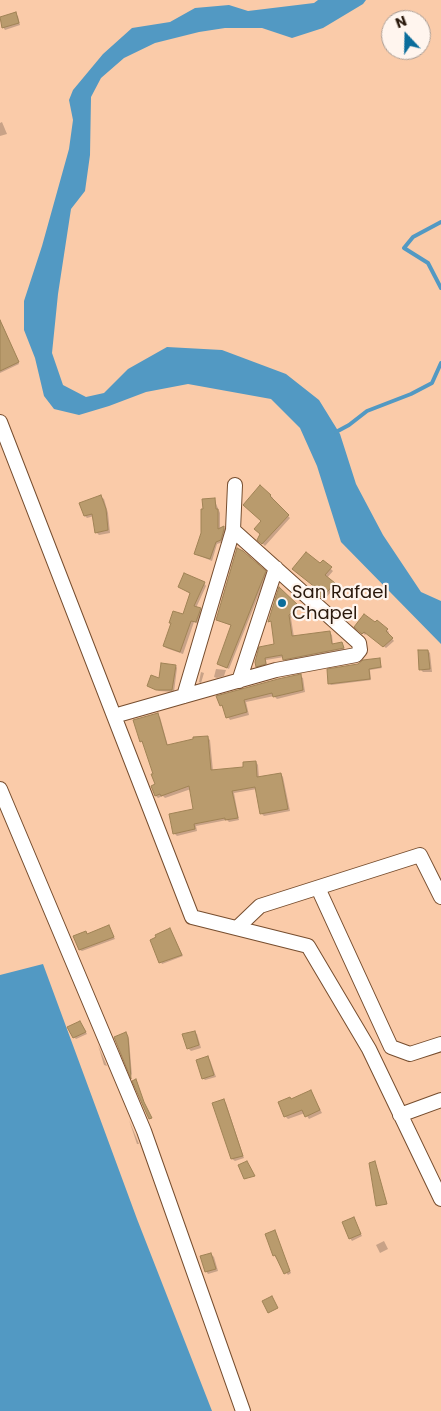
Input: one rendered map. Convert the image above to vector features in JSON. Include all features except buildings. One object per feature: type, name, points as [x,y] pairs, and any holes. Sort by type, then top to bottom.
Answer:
[{"type":"street","points":[[0,422],[192,917],[308,946],[369,1049],[441,1200]]},
{"type":"street","points":[[184,696],[233,530],[235,485]]},
{"type":"street","points":[[114,716],[276,670],[356,655],[360,650],[359,643],[233,530]]},
{"type":"street","points":[[239,681],[276,568]]},
{"type":"street","points":[[0,789],[144,1131],[243,1411]]},
{"type":"street","points":[[237,928],[260,906],[420,855],[441,897]]},
{"type":"street","points":[[318,888],[391,1047],[410,1054],[441,1044]]},
{"type":"street","points":[[400,1115],[441,1100]]},
{"type":"water","points":[[318,0],[366,0],[363,4],[323,28],[292,38],[262,28],[225,28],[199,32],[155,43],[124,58],[101,78],[91,97],[90,155],[85,191],[71,209],[58,294],[52,353],[63,385],[86,397],[104,393],[128,369],[167,347],[222,350],[286,374],[319,400],[340,434],[356,484],[383,535],[421,592],[441,601],[441,644],[341,542],[317,466],[300,428],[271,399],[188,384],[146,392],[79,415],[54,409],[44,396],[35,358],[24,330],[24,301],[42,246],[69,149],[73,120],[69,100],[73,90],[103,54],[132,28],[170,22],[195,8],[229,5],[248,11],[314,3]]},
{"type":"water","points":[[43,964],[137,1219],[212,1411],[0,1411],[0,975]]},
{"type":"waterway","points":[[441,222],[413,237],[404,248],[428,263],[441,288]]},
{"type":"waterway","points":[[336,432],[367,411],[411,394],[432,383],[441,363]]},
{"type":"place","name":"San Rafael Chapel","points":[[282,603]]}]
